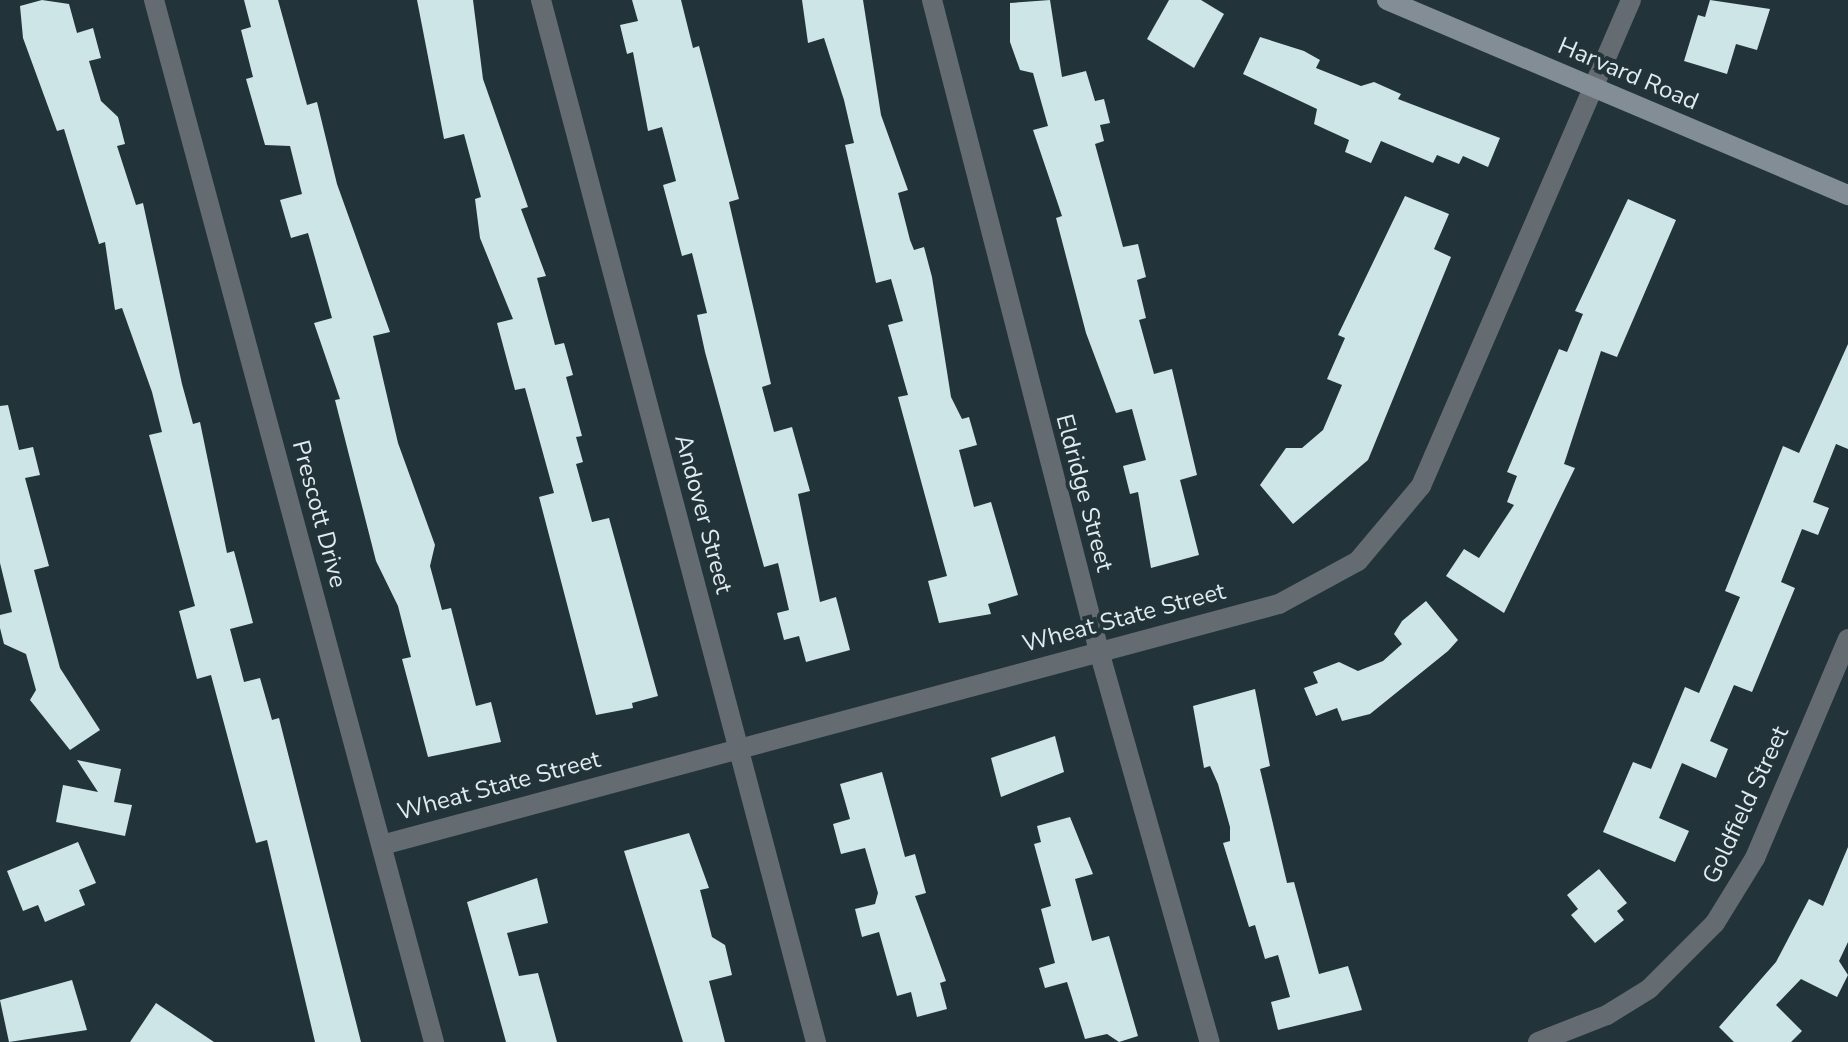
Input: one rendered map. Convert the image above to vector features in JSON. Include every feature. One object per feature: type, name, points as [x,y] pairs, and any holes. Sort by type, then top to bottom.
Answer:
[{"type":"street","name":"Prescott Drive","points":[[154,0],[434,1042]]},
{"type":"street","name":"Andover Street","points":[[541,0],[816,1042]]},
{"type":"street","name":"Eldridge Street","points":[[932,0],[1099,651],[1210,1042]]},
{"type":"street","name":"Harvard Road","points":[[1387,0],[1848,195]]},
{"type":"street","name":"Wheat State Street","points":[[382,845],[1279,604],[1346,569],[1389,532],[1421,486],[1552,175],[1597,89],[1631,0]]},
{"type":"street","name":"Goldfield Street","points":[[1538,1042],[1607,1015],[1649,989],[1715,923],[1755,858],[1848,639]]},
{"type":"building","points":[[42,0],[69,4],[77,33],[93,28],[101,58],[89,61],[101,101],[118,117],[125,144],[117,146],[136,205],[143,203],[182,384],[193,424],[200,422],[227,553],[234,551],[253,623],[230,629],[244,682],[260,678],[272,720],[279,718],[361,1042],[315,1042],[267,840],[256,843],[211,675],[197,679],[179,611],[195,606],[149,435],[162,432],[152,392],[122,308],[115,310],[105,242],[99,244],[64,129],[57,131],[23,38],[20,6]]},
{"type":"building","points":[[244,0],[278,0],[307,105],[317,102],[337,184],[390,332],[373,336],[398,443],[435,545],[430,566],[442,610],[451,608],[476,706],[491,702],[501,742],[428,757],[402,659],[411,657],[398,606],[376,561],[335,400],[340,399],[314,323],[332,318],[308,233],[291,238],[280,200],[302,194],[290,146],[265,145],[246,79],[253,77],[241,30],[251,27]]},
{"type":"building","points":[[417,0],[473,0],[483,79],[528,207],[521,209],[546,276],[537,278],[555,345],[564,343],[573,375],[566,377],[582,436],[576,437],[583,462],[576,464],[592,522],[609,518],[658,696],[632,703],[633,708],[596,715],[539,497],[554,493],[525,388],[515,390],[497,323],[513,319],[480,238],[475,199],[481,197],[464,134],[444,139]]},
{"type":"building","points":[[632,0],[681,0],[693,48],[699,46],[739,199],[729,202],[771,384],[762,387],[774,432],[792,427],[810,491],[798,494],[820,602],[836,597],[850,650],[806,662],[799,636],[784,640],[777,613],[789,610],[778,563],[764,567],[705,352],[697,315],[707,313],[692,253],[682,256],[663,185],[676,181],[662,127],[648,131],[633,52],[627,54],[620,25],[638,21]]},
{"type":"building","points":[[802,0],[863,0],[881,115],[908,190],[898,193],[910,240],[914,250],[924,247],[932,277],[951,397],[962,419],[969,417],[977,445],[959,450],[974,507],[991,502],[1018,595],[988,604],[991,614],[939,623],[928,581],[947,576],[898,397],[908,395],[888,325],[903,321],[891,279],[876,283],[845,145],[854,143],[844,100],[824,38],[808,43]]},
{"type":"building","points":[[1050,0],[1062,77],[1086,71],[1095,101],[1104,99],[1110,123],[1100,125],[1104,141],[1095,144],[1123,247],[1138,244],[1146,277],[1137,280],[1146,318],[1139,320],[1154,374],[1172,369],[1197,475],[1180,480],[1199,555],[1151,568],[1138,492],[1130,494],[1123,466],[1146,460],[1132,409],[1116,413],[1086,333],[1056,218],[1062,216],[1033,130],[1048,126],[1033,73],[1020,70],[1010,42],[1010,3]]},
{"type":"building","points":[[1169,0],[1201,0],[1224,14],[1194,68],[1147,39]]},
{"type":"building","points":[[1710,0],[1770,9],[1757,50],[1736,44],[1727,74],[1684,61],[1698,15],[1705,17]]},
{"type":"building","points":[[1260,37],[1304,51],[1320,60],[1316,68],[1361,86],[1374,82],[1401,94],[1398,99],[1500,138],[1488,167],[1463,156],[1459,164],[1437,155],[1433,163],[1381,141],[1371,163],[1345,152],[1349,140],[1314,124],[1317,109],[1243,74]]},
{"type":"building","points":[[1405,196],[1449,214],[1434,249],[1451,257],[1368,460],[1293,524],[1260,485],[1286,448],[1302,448],[1323,430],[1342,385],[1327,379],[1345,338],[1338,335]]},
{"type":"building","points":[[1628,199],[1676,220],[1617,357],[1601,351],[1564,464],[1575,468],[1504,613],[1446,576],[1464,549],[1479,558],[1514,505],[1507,502],[1517,476],[1507,472],[1559,349],[1567,352],[1583,314],[1575,311]]},
{"type":"building","points":[[1848,344],[1848,449],[1836,444],[1813,502],[1829,508],[1818,535],[1802,529],[1781,582],[1795,588],[1752,692],[1734,685],[1710,741],[1728,749],[1716,778],[1682,763],[1659,818],[1689,831],[1675,862],[1603,832],[1633,762],[1651,769],[1685,687],[1699,693],[1740,597],[1725,591],[1783,446],[1799,453]]},
{"type":"building","points":[[8,405],[19,450],[33,447],[40,475],[25,478],[49,566],[34,570],[60,668],[100,730],[70,750],[30,700],[36,690],[26,654],[4,644],[0,628],[0,615],[12,612],[0,563],[0,406]]},
{"type":"building","points":[[1426,601],[1458,640],[1448,651],[1370,714],[1342,721],[1337,708],[1316,716],[1304,688],[1318,683],[1313,672],[1339,662],[1358,671],[1383,661],[1402,644],[1394,634],[1402,621]]},
{"type":"building","points":[[1255,689],[1270,766],[1260,769],[1287,883],[1294,882],[1319,974],[1348,966],[1362,1010],[1278,1030],[1271,1002],[1290,997],[1278,955],[1265,959],[1255,925],[1249,927],[1223,843],[1230,841],[1230,827],[1218,784],[1210,766],[1204,768],[1193,706]]},
{"type":"building","points":[[1055,736],[1064,772],[1001,797],[991,758]]},
{"type":"building","points":[[77,760],[121,769],[114,802],[132,805],[125,836],[56,822],[63,785],[98,792]]},
{"type":"building","points":[[882,772],[905,857],[915,854],[926,893],[915,896],[946,981],[940,983],[947,1009],[917,1017],[911,992],[897,996],[879,932],[862,937],[855,909],[875,904],[878,893],[865,848],[841,854],[833,824],[850,819],[840,784]]},
{"type":"building","points":[[1070,817],[1093,874],[1075,879],[1092,941],[1109,936],[1138,1036],[1119,1042],[1107,1034],[1085,1039],[1067,982],[1045,988],[1039,968],[1055,963],[1041,909],[1051,906],[1034,844],[1041,842],[1037,826]]},
{"type":"building","points":[[689,833],[709,888],[700,890],[712,937],[725,945],[732,975],[709,981],[725,1042],[683,1042],[624,851]]},
{"type":"building","points":[[78,842],[96,883],[79,890],[85,905],[45,922],[38,905],[23,911],[7,871]]},
{"type":"building","points":[[1848,847],[1848,942],[1839,961],[1848,975],[1837,997],[1801,979],[1776,1005],[1802,1031],[1791,1042],[1734,1042],[1719,1027],[1776,962],[1809,899],[1823,906]]},
{"type":"building","points":[[1599,869],[1627,903],[1617,911],[1624,920],[1595,943],[1571,915],[1578,909],[1567,895]]},
{"type":"building","points":[[537,878],[548,923],[507,933],[519,976],[538,973],[557,1042],[506,1042],[467,902]]},
{"type":"building","points":[[72,980],[87,1030],[9,1042],[0,1000]]},
{"type":"building","points":[[156,1003],[214,1042],[130,1042]]}]
